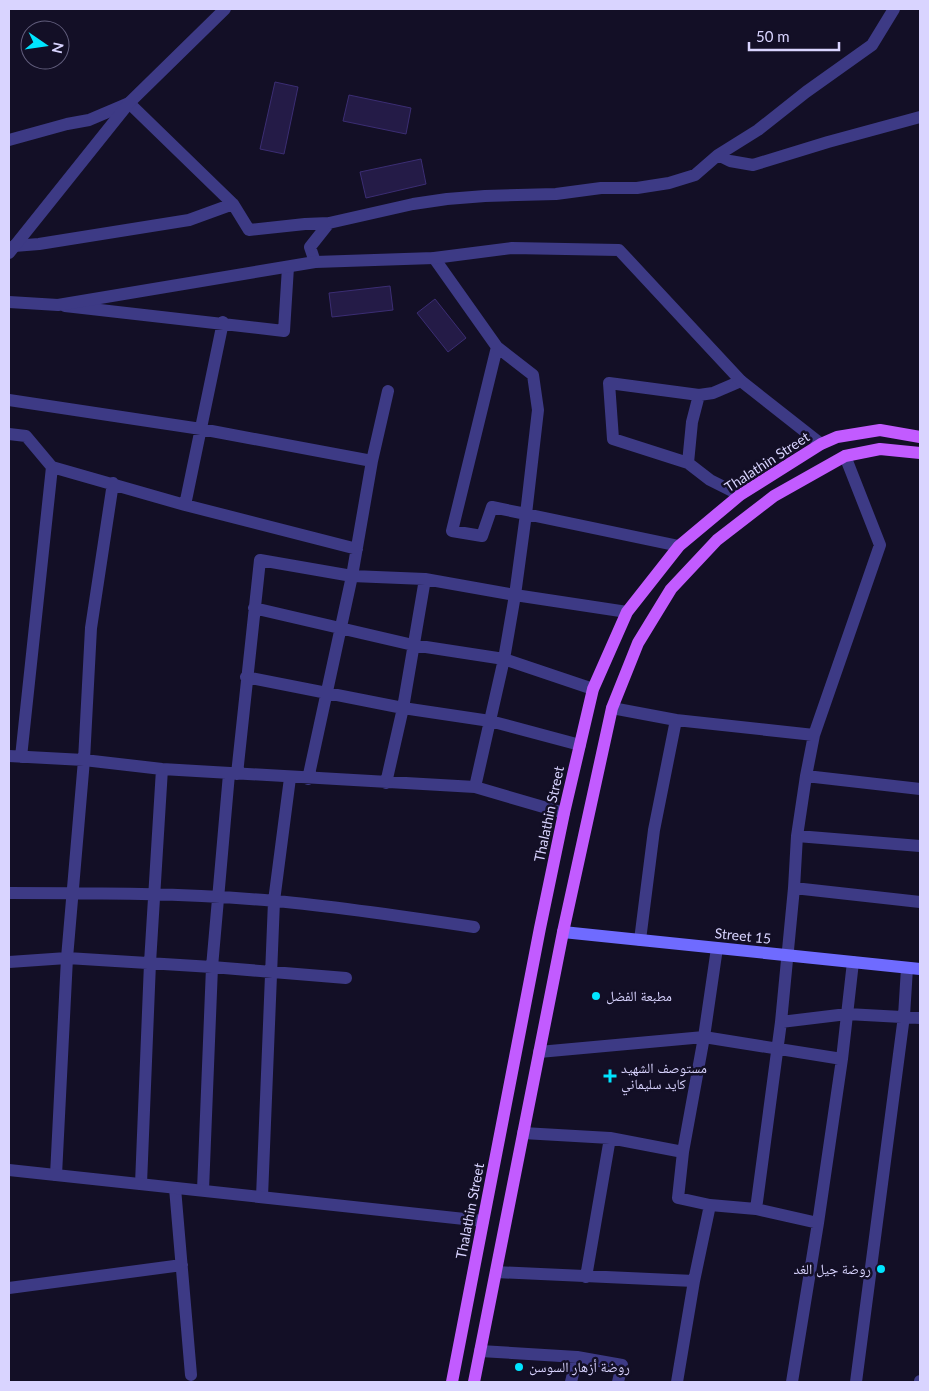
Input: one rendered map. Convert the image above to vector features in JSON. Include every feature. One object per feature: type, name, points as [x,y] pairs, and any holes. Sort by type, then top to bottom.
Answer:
[{"type":"main road","name":"Thalathin Street","points":[[452,1382],[564,813],[593,689],[627,612],[679,546],[740,496],[821,444],[837,437],[880,430],[920,437]]},
{"type":"main road","points":[[474,1382],[563,932],[612,708],[638,643],[671,589],[717,540],[767,502],[845,456],[880,449],[920,453]]},
{"type":"main road","name":"Street 15","points":[[563,932],[914,969]]},
{"type":"street","points":[[12,249],[130,103],[225,9]]},
{"type":"street","points":[[130,103],[233,204],[249,230],[329,223],[413,204],[447,199],[556,194],[601,188],[637,188],[669,183],[695,175],[718,155],[758,130],[806,92],[872,45],[894,9]]},
{"type":"street","points":[[9,140],[89,120],[130,103]]},
{"type":"street","points":[[718,155],[730,161],[753,165],[920,117]]},
{"type":"street","points":[[12,249],[190,220],[233,204]]},
{"type":"street","points":[[315,262],[310,247],[329,223]]},
{"type":"street","points":[[58,305],[315,262],[434,258],[512,248],[618,250],[741,381],[821,444]]},
{"type":"street","points":[[434,258],[497,347],[533,375],[538,410],[515,595],[504,659],[475,787]]},
{"type":"street","points":[[9,302],[58,305],[284,330],[288,267]]},
{"type":"street","points":[[184,505],[202,430],[223,322]]},
{"type":"street","points":[[497,347],[452,531],[482,536],[492,507],[679,546]]},
{"type":"street","points":[[740,496],[710,480],[688,463],[613,439],[609,382],[699,395],[713,393],[741,381]]},
{"type":"street","points":[[308,779],[352,576],[372,461],[388,391]]},
{"type":"street","points":[[688,463],[692,422],[699,395]]},
{"type":"street","points":[[9,400],[202,430],[372,461]]},
{"type":"street","points":[[9,434],[26,436],[52,467],[184,505],[357,549]]},
{"type":"street","points":[[756,1209],[780,1022],[794,888],[796,836],[806,776],[814,735],[880,545],[845,456]]},
{"type":"street","points":[[52,467],[15,757],[84,760],[162,770],[475,787],[564,813]]},
{"type":"street","points":[[56,1175],[67,958],[84,760],[91,628],[113,484]]},
{"type":"street","points":[[203,1190],[212,967],[218,898],[260,560],[352,576],[425,579],[627,612]]},
{"type":"street","points":[[386,782],[403,708],[425,579]]},
{"type":"street","points":[[254,608],[414,645],[504,659],[593,689]]},
{"type":"street","points":[[246,678],[403,708],[490,721],[580,745]]},
{"type":"street","points":[[612,708],[676,720],[814,735]]},
{"type":"street","points":[[640,940],[654,830],[676,720]]},
{"type":"street","points":[[141,1184],[150,963],[162,770]]},
{"type":"street","points":[[806,776],[920,789]]},
{"type":"street","points":[[262,1197],[274,901],[290,778]]},
{"type":"street","points":[[796,836],[920,846]]},
{"type":"street","points":[[794,888],[920,902]]},
{"type":"street","points":[[9,893],[154,895],[274,901],[474,927]]},
{"type":"street","points":[[716,948],[704,1037],[683,1152],[678,1198],[710,1205],[756,1209],[818,1223]]},
{"type":"street","points":[[9,962],[67,958],[270,971],[346,978]]},
{"type":"street","points":[[792,1382],[842,1058],[853,962]]},
{"type":"street","points":[[856,1382],[904,1016],[914,969]]},
{"type":"street","points":[[780,1022],[847,1014],[920,1018]]},
{"type":"street","points":[[539,1052],[704,1037],[842,1058]]},
{"type":"street","points":[[523,1133],[610,1138],[683,1152]]},
{"type":"street","points":[[586,1277],[610,1138]]},
{"type":"street","points":[[9,1170],[483,1221]]},
{"type":"street","points":[[176,1188],[191,1375]]},
{"type":"street","points":[[677,1382],[694,1281],[710,1205]]},
{"type":"street","points":[[9,1288],[182,1265]]},
{"type":"street","points":[[496,1272],[694,1281]]},
{"type":"street","points":[[480,1351],[577,1356],[622,1365],[618,1382]]},
{"type":"street","points":[[571,1382],[577,1356]]},
{"type":"building","points":[[275,82],[298,87],[284,154],[260,149]]},
{"type":"building","points":[[349,95],[411,108],[406,134],[343,121]]},
{"type":"building","points":[[421,159],[426,184],[366,198],[360,172]]},
{"type":"building","points":[[390,286],[393,310],[332,317],[329,293]]},
{"type":"building","points":[[435,299],[466,338],[448,352],[417,313]]},
{"type":"place","name":"مطبعة الفضل","points":[[596,996]]},
{"type":"place","name":"مستوصف الشهيد كايد سليماني","points":[[610,1076]]},
{"type":"place","name":"روضة جيل الغد","points":[[881,1269]]},
{"type":"place","name":"روضة أزهار السوسن","points":[[519,1367]]}]
